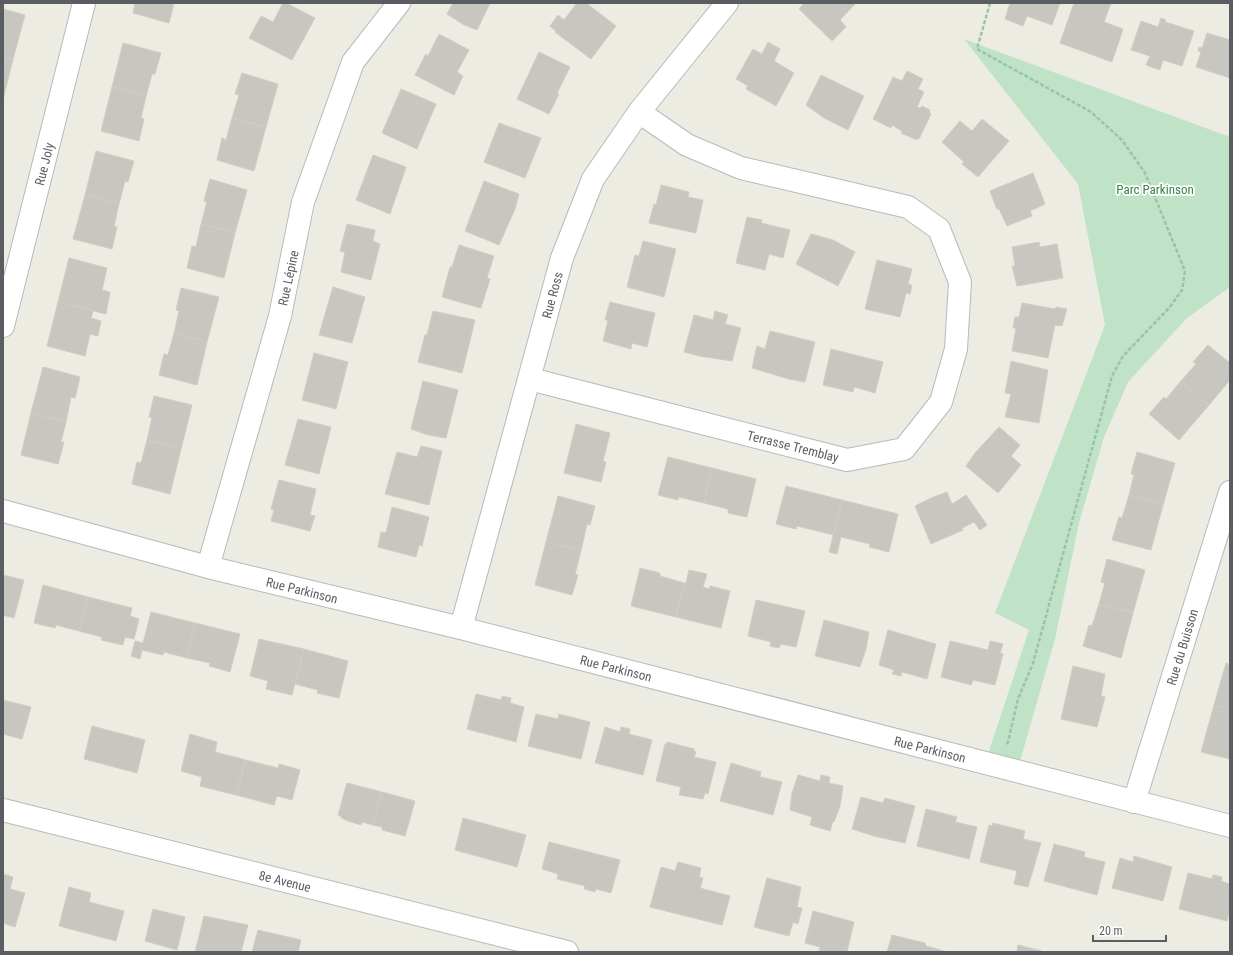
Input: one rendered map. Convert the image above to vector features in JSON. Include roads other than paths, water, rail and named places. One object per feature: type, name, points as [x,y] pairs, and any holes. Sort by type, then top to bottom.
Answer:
[{"type":"street","name":"Rue Joly","points":[[3,326],[84,3]]},
{"type":"street","name":"Rue Lépine","points":[[208,567],[280,316],[303,202],[353,62],[399,3]]},
{"type":"street","name":"Rue Ross","points":[[461,628],[562,258],[593,179],[639,112],[727,3]]},
{"type":"street","name":"Terrasse Tremblay","points":[[530,379],[847,460],[904,449],[941,402],[956,349],[960,282],[939,229],[908,207],[741,168],[687,145],[639,112]]},
{"type":"street","name":"Rue du Buisson","points":[[1134,802],[1230,492]]},
{"type":"street","name":"Rue Parkinson","points":[[3,511],[208,567],[461,628],[1230,826]]},
{"type":"street","name":"8e Avenue","points":[[3,810],[567,952]]},
{"type":"park label","name":"Parc Parkinson","points":[[1155,189]]}]
